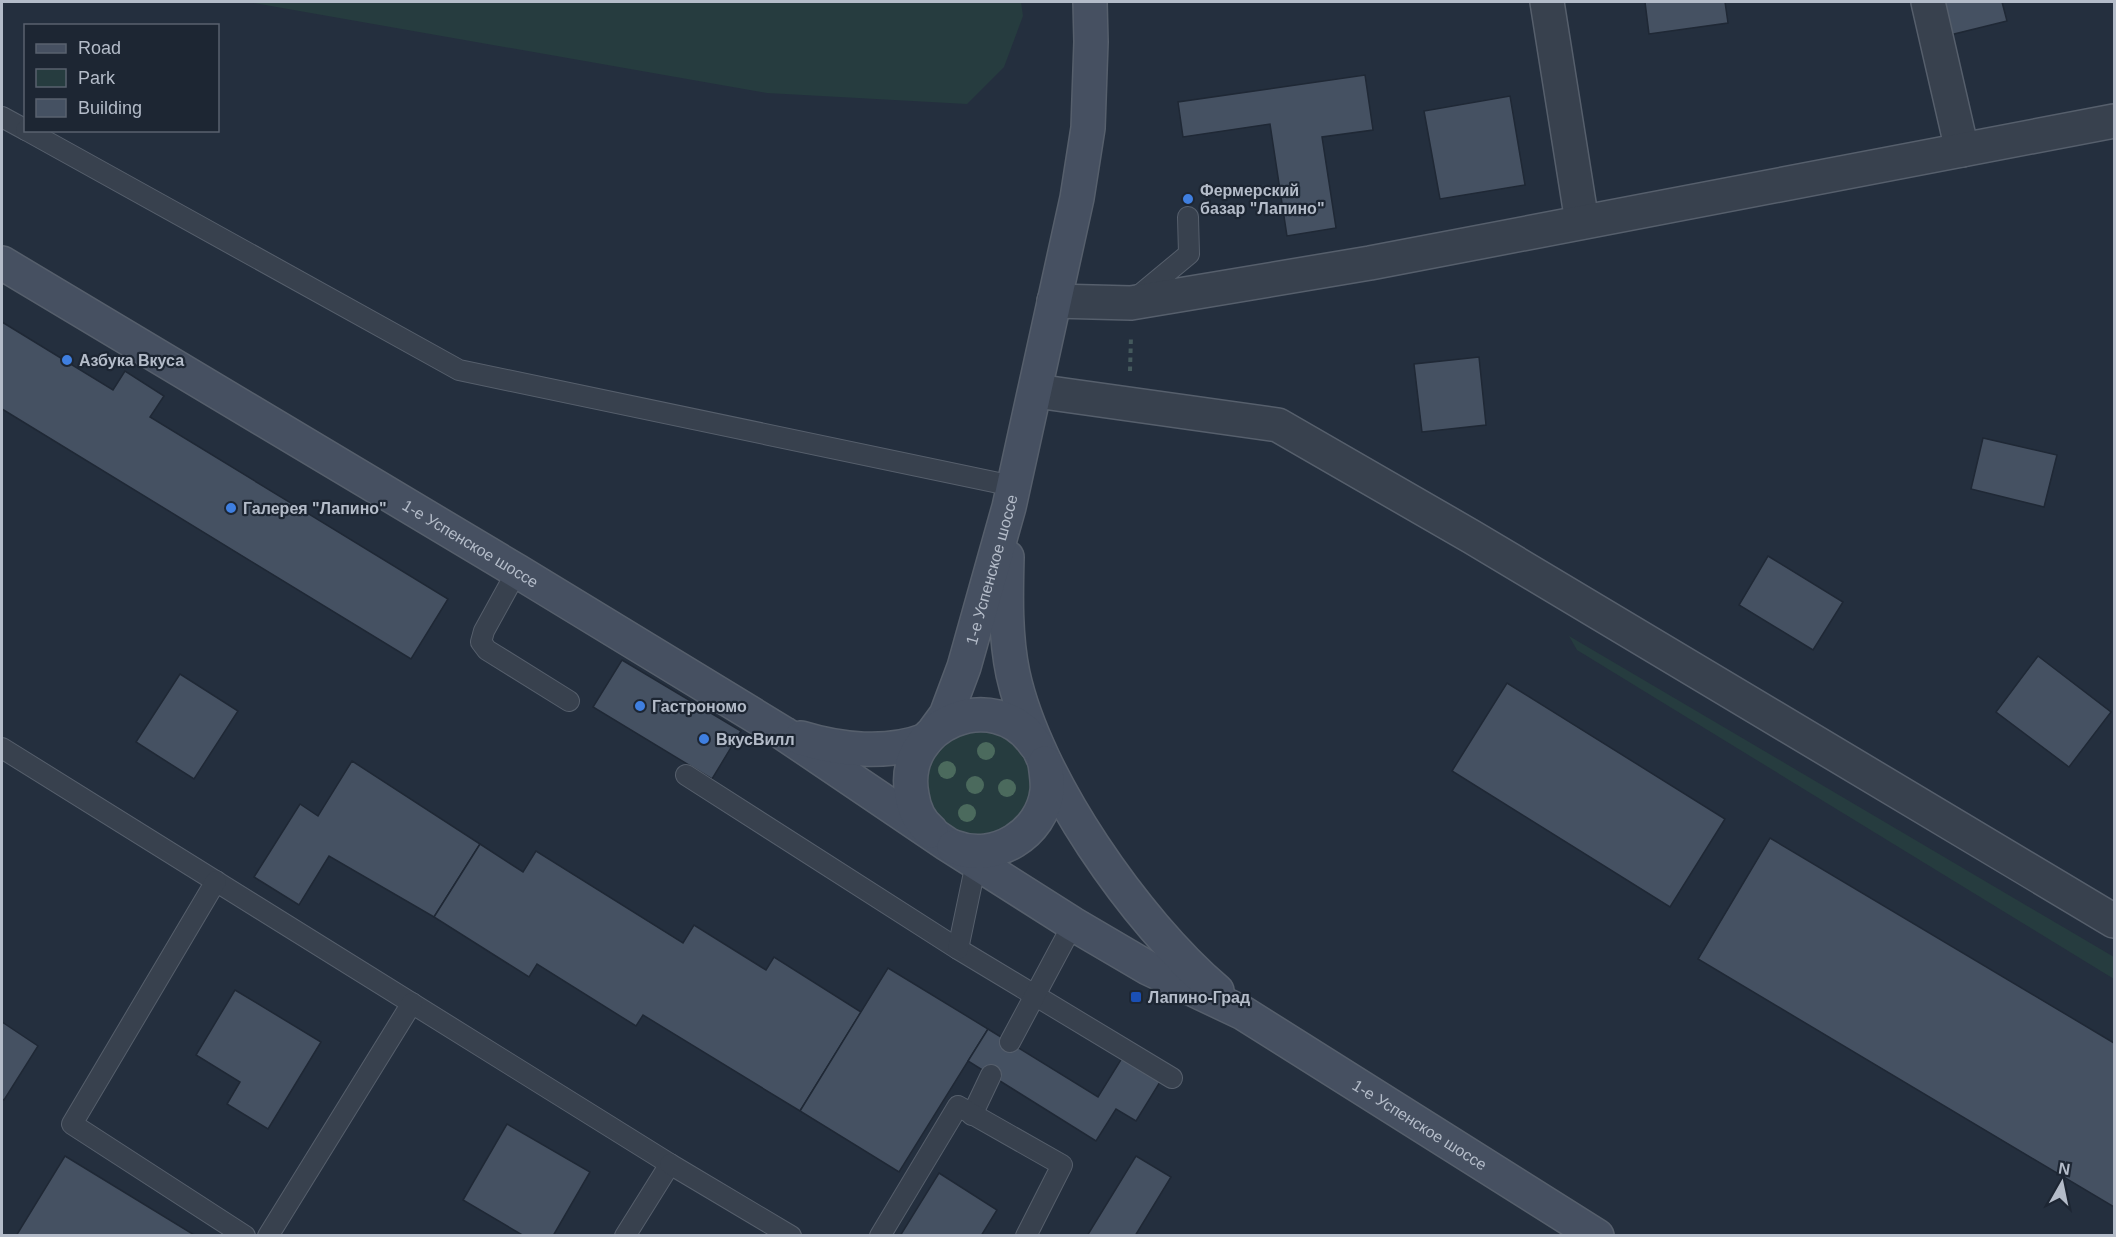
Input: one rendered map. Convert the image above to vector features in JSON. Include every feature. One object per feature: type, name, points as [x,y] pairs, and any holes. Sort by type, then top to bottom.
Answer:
[{"type":"main road","points":[[1011,496],[1036,392],[1077,198],[1088,128],[1090,2]]},
{"type":"main road","name":"1-е Успенское шоссе","points":[[2,263],[517,571],[783,734],[976,863],[1073,924],[1148,968],[1243,1014],[1597,1236]]},
{"type":"main road","name":"1-е Успенское шоссе","points":[[1011,496],[1006,589],[1011,662],[1022,709],[1042,757],[1047,790],[1045,803],[1036,821],[1023,836],[1011,843],[986,851],[959,849],[941,840],[919,816],[911,790],[913,763],[946,715],[964,667],[1011,496]]},
{"type":"main road","name":"1-е Успенское шоссе","points":[[783,734],[815,743],[861,748],[898,747],[931,735],[959,718],[985,715],[1011,723],[1022,730],[1042,757],[1084,830],[1132,899],[1174,950],[1243,1014]]},
{"type":"street","points":[[1547,2],[1582,222]]},
{"type":"street","points":[[1928,2],[1962,150]]},
{"type":"street","points":[[1054,302],[1131,303],[1370,263],[2115,121]]},
{"type":"street","points":[[1036,392],[1278,425],[1472,537],[2115,921]]},
{"type":"lane","points":[[2,117],[24,129]]},
{"type":"lane","points":[[30,132],[459,370],[1011,496]]},
{"type":"lane","points":[[1131,303],[1189,254],[1188,217]]},
{"type":"lane","points":[[517,571],[484,631],[482,642],[488,650],[568,701]]},
{"type":"lane","points":[[2,748],[670,1164],[791,1236]]},
{"type":"lane","points":[[686,776],[958,949],[1172,1078]]},
{"type":"lane","points":[[958,949],[976,863]]},
{"type":"lane","points":[[216,881],[72,1124],[245,1236]]},
{"type":"lane","points":[[1010,1042],[1073,924]]},
{"type":"lane","points":[[268,1236],[412,1003]]},
{"type":"lane","points":[[972,1114],[991,1075]]},
{"type":"lane","points":[[880,1236],[958,1106],[1062,1165],[1026,1236]]},
{"type":"lane","points":[[625,1236],[670,1164]]},
{"type":"path","points":[[1130,405],[1131,303]]},
{"type":"green space","points":[[248,2],[1021,2],[1023,16],[1004,67],[967,104],[767,93]]},
{"type":"green space","points":[[1569,636],[2114,957],[2114,979],[1577,650]]},
{"type":"green space","points":[[979,730],[999,734],[1017,745],[1028,763],[1032,783],[1028,803],[1017,821],[999,832],[979,836],[959,832],[941,821],[930,803],[926,783],[930,763],[941,745],[959,734]]},
{"type":"building","points":[[1645,2],[1725,2],[1728,23],[1649,34]]},
{"type":"building","points":[[1941,2],[2002,2],[2007,21],[1950,35]]},
{"type":"building","points":[[1365,75],[1373,130],[1322,137],[1336,228],[1287,236],[1270,124],[1183,137],[1178,102]]},
{"type":"building","points":[[1510,96],[1525,185],[1440,199],[1424,111]]},
{"type":"building","name":"Галерея \"Лапино\"","points":[[2,322],[113,390],[125,371],[164,396],[150,417],[448,599],[411,659],[2,409]]},
{"type":"building","points":[[1479,357],[1486,425],[1422,432],[1414,364]]},
{"type":"building","points":[[1983,438],[2057,455],[2044,507],[1971,489]]},
{"type":"building","points":[[1768,556],[1843,602],[1813,650],[1739,605]]},
{"type":"building","points":[[2038,656],[2111,712],[2069,767],[1996,712]]},
{"type":"building","points":[[622,660],[741,731],[712,779],[593,707]]},
{"type":"building","points":[[180,674],[238,711],[194,779],[136,742]]},
{"type":"building","points":[[1507,683],[1725,819],[1670,907],[1452,771]]},
{"type":"building","points":[[352,761],[480,844],[434,917],[329,856],[299,905],[254,877],[300,804],[318,816]]},
{"type":"building","points":[[1770,838],[2114,1043],[2114,1207],[1698,959]]},
{"type":"building","points":[[480,844],[523,872],[536,851],[683,943],[694,925],[766,970],[774,957],[861,1012],[800,1111],[643,1015],[636,1026],[537,964],[529,977],[434,917]]},
{"type":"building","points":[[888,968],[988,1029],[899,1172],[800,1111]]},
{"type":"building","points":[[235,990],[321,1042],[268,1129],[227,1104],[240,1082],[196,1055]]},
{"type":"building","points":[[2,1022],[38,1046],[4,1100],[2,1099]]},
{"type":"building","points":[[988,1029],[1098,1097],[1122,1058],[1160,1082],[1136,1121],[1116,1109],[1096,1141],[968,1061]]},
{"type":"building","points":[[507,1124],[590,1172],[553,1236],[524,1236],[463,1200]]},
{"type":"building","points":[[65,1156],[196,1236],[16,1236]]},
{"type":"building","points":[[1136,1156],[1171,1177],[1135,1236],[1087,1236]]},
{"type":"building","points":[[939,1173],[997,1210],[981,1236],[900,1236]]},
{"type":"place","name":"Фермерский базар \"Лапино\"","points":[[1188,199]]},
{"type":"place","name":"Азбука Вкуса","points":[[67,360]]},
{"type":"place","name":"Галерея \"Лапино\"","points":[[231,508]]},
{"type":"place","name":"Гастрономо","points":[[640,706]]},
{"type":"place","name":"ВкусВилл","points":[[704,739]]},
{"type":"place","name":"Лапино-Град","points":[[1136,997]]}]
